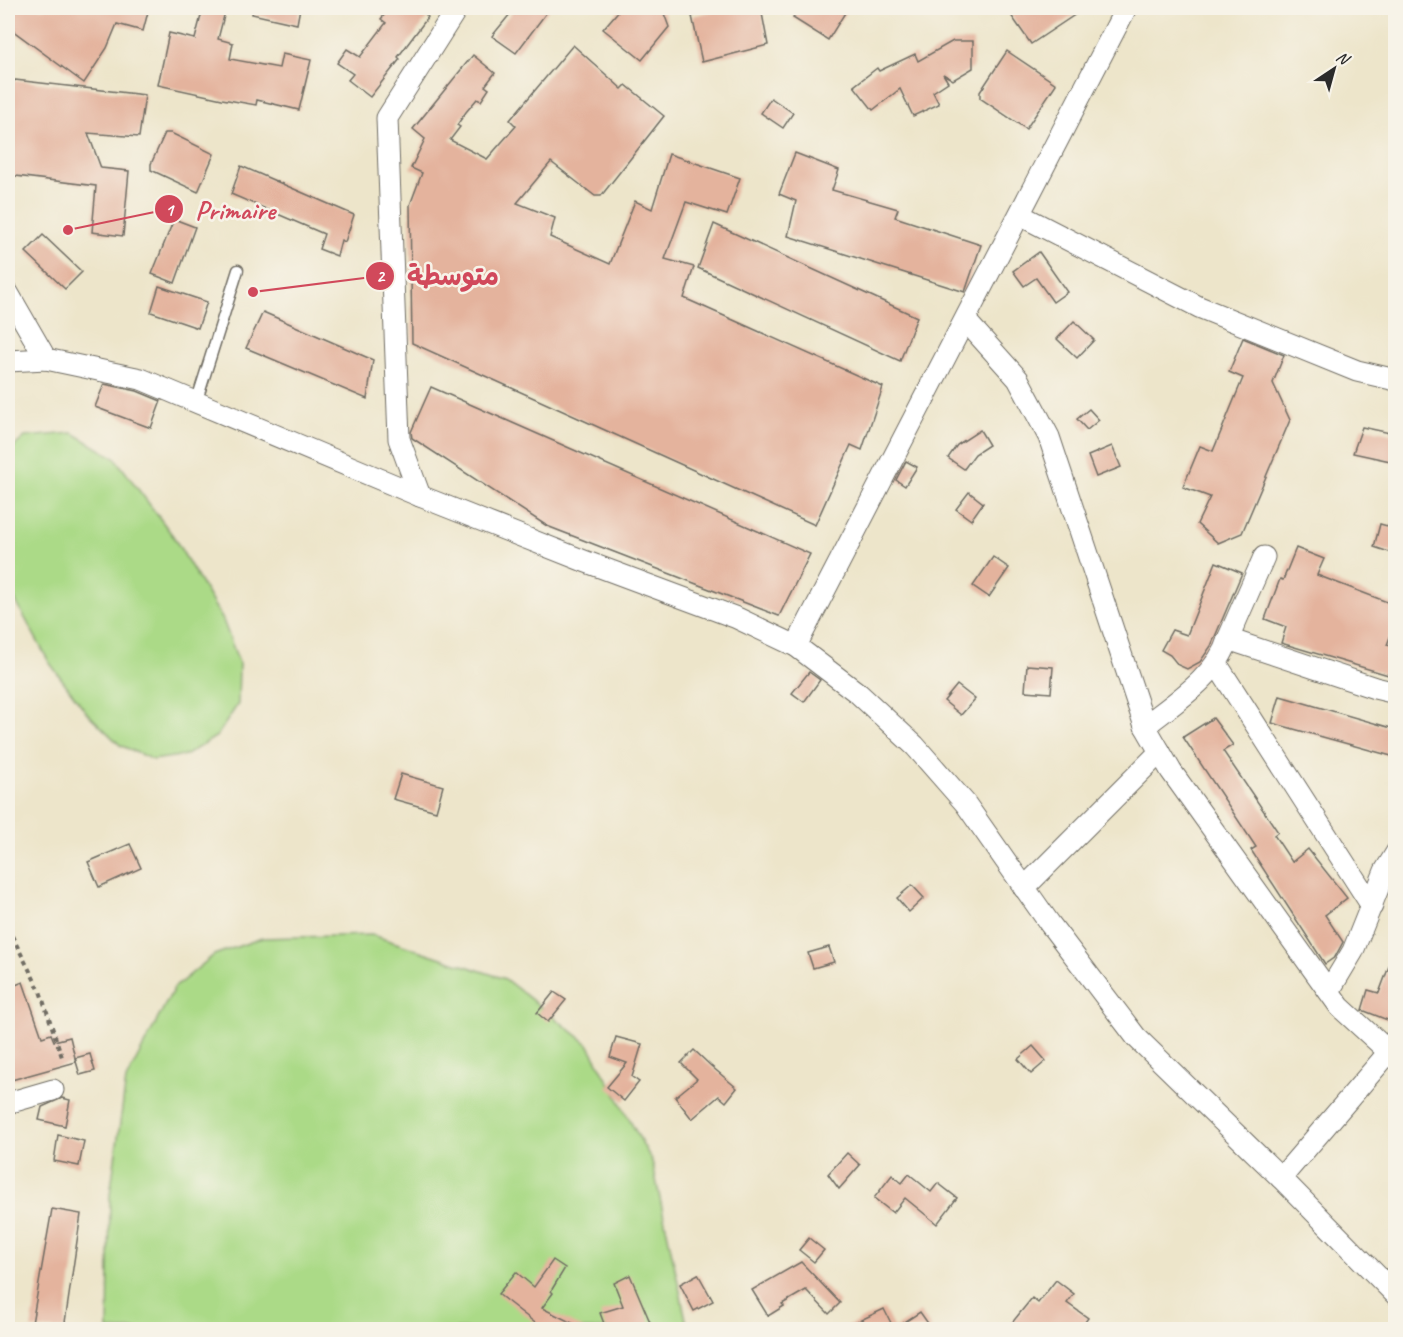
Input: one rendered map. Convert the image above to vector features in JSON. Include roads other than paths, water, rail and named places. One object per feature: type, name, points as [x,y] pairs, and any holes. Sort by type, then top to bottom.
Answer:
[{"type":"street","points":[[420,496],[399,439],[387,117],[457,8]]},
{"type":"street","points":[[796,646],[1126,8]]},
{"type":"street","points":[[1020,215],[1199,308],[1357,371],[1395,380]]},
{"type":"street","points":[[8,293],[46,359]]},
{"type":"street","points":[[966,321],[1018,379],[1049,437],[1146,726],[1171,771],[1340,1007],[1393,1049],[1281,1178]]},
{"type":"street","points":[[8,361],[46,359],[141,379],[420,496],[737,618],[796,646],[859,693],[915,746],[965,802],[1024,888],[1136,1037],[1281,1178],[1395,1295]]},
{"type":"street","points":[[1146,726],[1208,675],[1225,650],[1264,556]]},
{"type":"street","points":[[1228,639],[1395,693]]},
{"type":"street","points":[[1216,663],[1372,906]]},
{"type":"street","points":[[1024,888],[1160,752]]},
{"type":"street","points":[[1329,992],[1353,951],[1385,871],[1395,853]]},
{"type":"street","points":[[8,1103],[53,1090]]},
{"type":"lane","points":[[196,403],[238,270]]},
{"type":"place","name":"Primaire","points":[[68,230]]},
{"type":"place","name":"متوسطة","points":[[253,292]]}]
